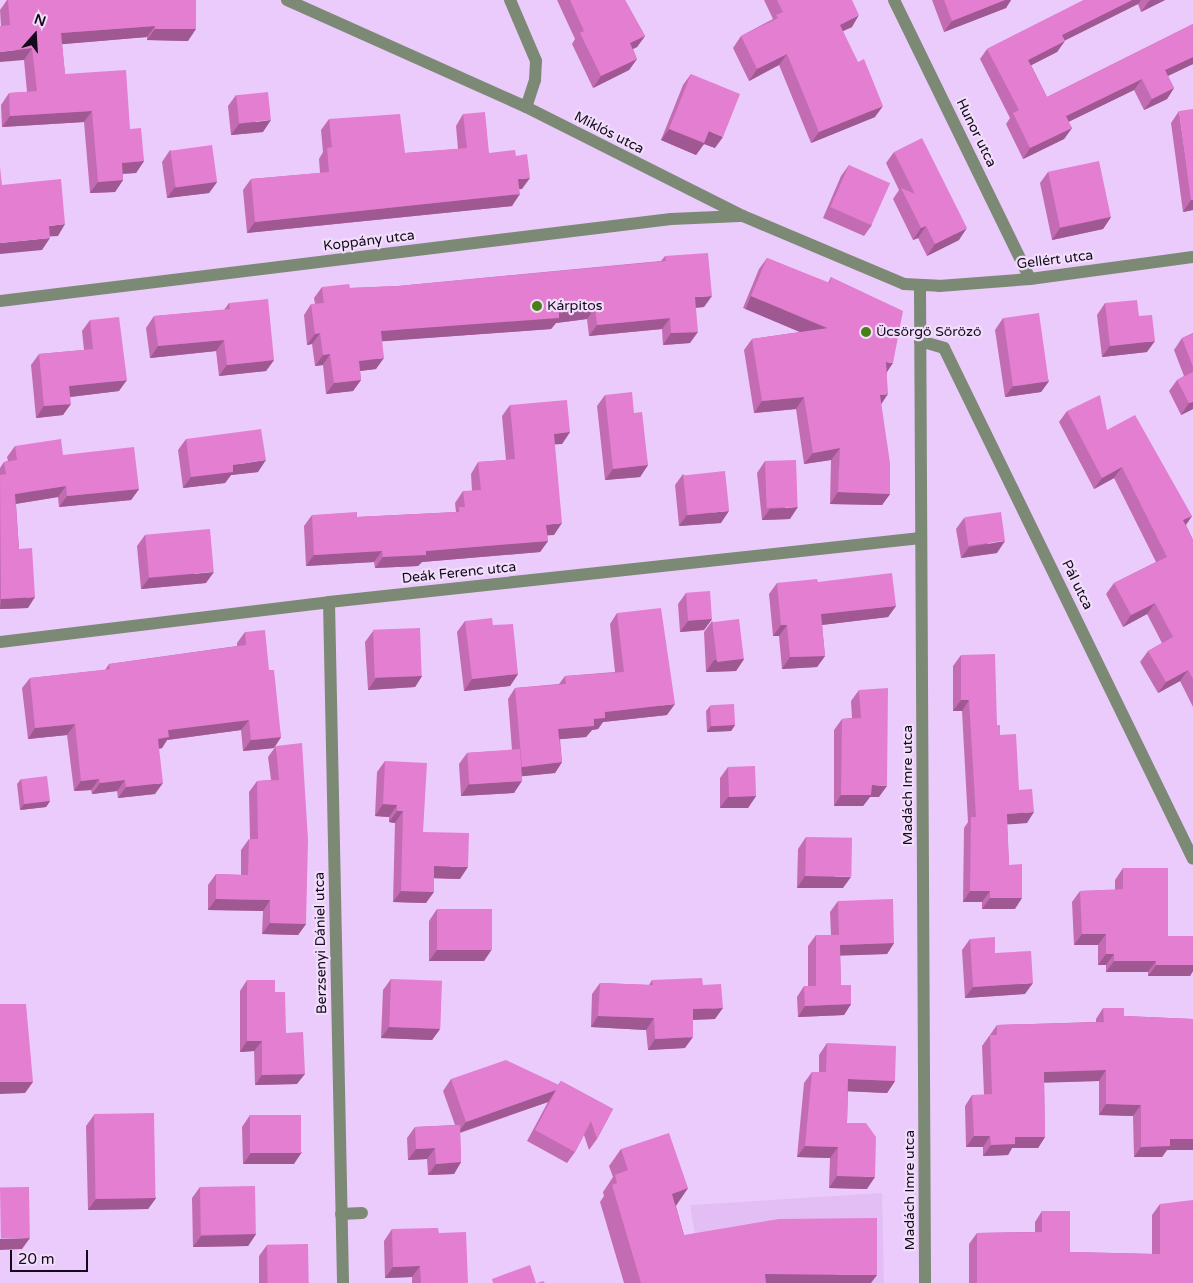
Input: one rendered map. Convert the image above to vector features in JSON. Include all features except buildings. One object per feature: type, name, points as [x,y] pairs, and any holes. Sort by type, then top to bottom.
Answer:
[{"type":"street","name":"Miklós utca","points":[[287,0],[526,107],[743,216],[879,275],[920,286]]},
{"type":"street","points":[[510,0],[536,61],[535,80],[526,107]]},
{"type":"street","name":"Hunor utca","points":[[894,0],[1030,279]]},
{"type":"street","name":"Koppány utca","points":[[0,301],[672,219],[743,216]]},
{"type":"street","name":"Gellért utca","points":[[920,286],[1030,279],[1193,257]]},
{"type":"street","name":"Madách Imre utca","points":[[920,286],[925,1283]]},
{"type":"street","name":"Pál utca","points":[[920,341],[944,348],[1193,859]]},
{"type":"street","name":"Deák Ferenc utca","points":[[0,642],[329,602],[921,538]]},
{"type":"street","name":"Berzsenyi Dániel utca","points":[[329,602],[342,1283]]},
{"type":"street","points":[[341,1214],[362,1213]]},
{"type":"shaded area","points":[[882,1193],[884,1283],[703,1283],[690,1205]]},
{"type":"place","name":"Kárpitos","points":[[537,306]]},
{"type":"place","name":"Ücsörgő Söröző","points":[[866,332]]}]
